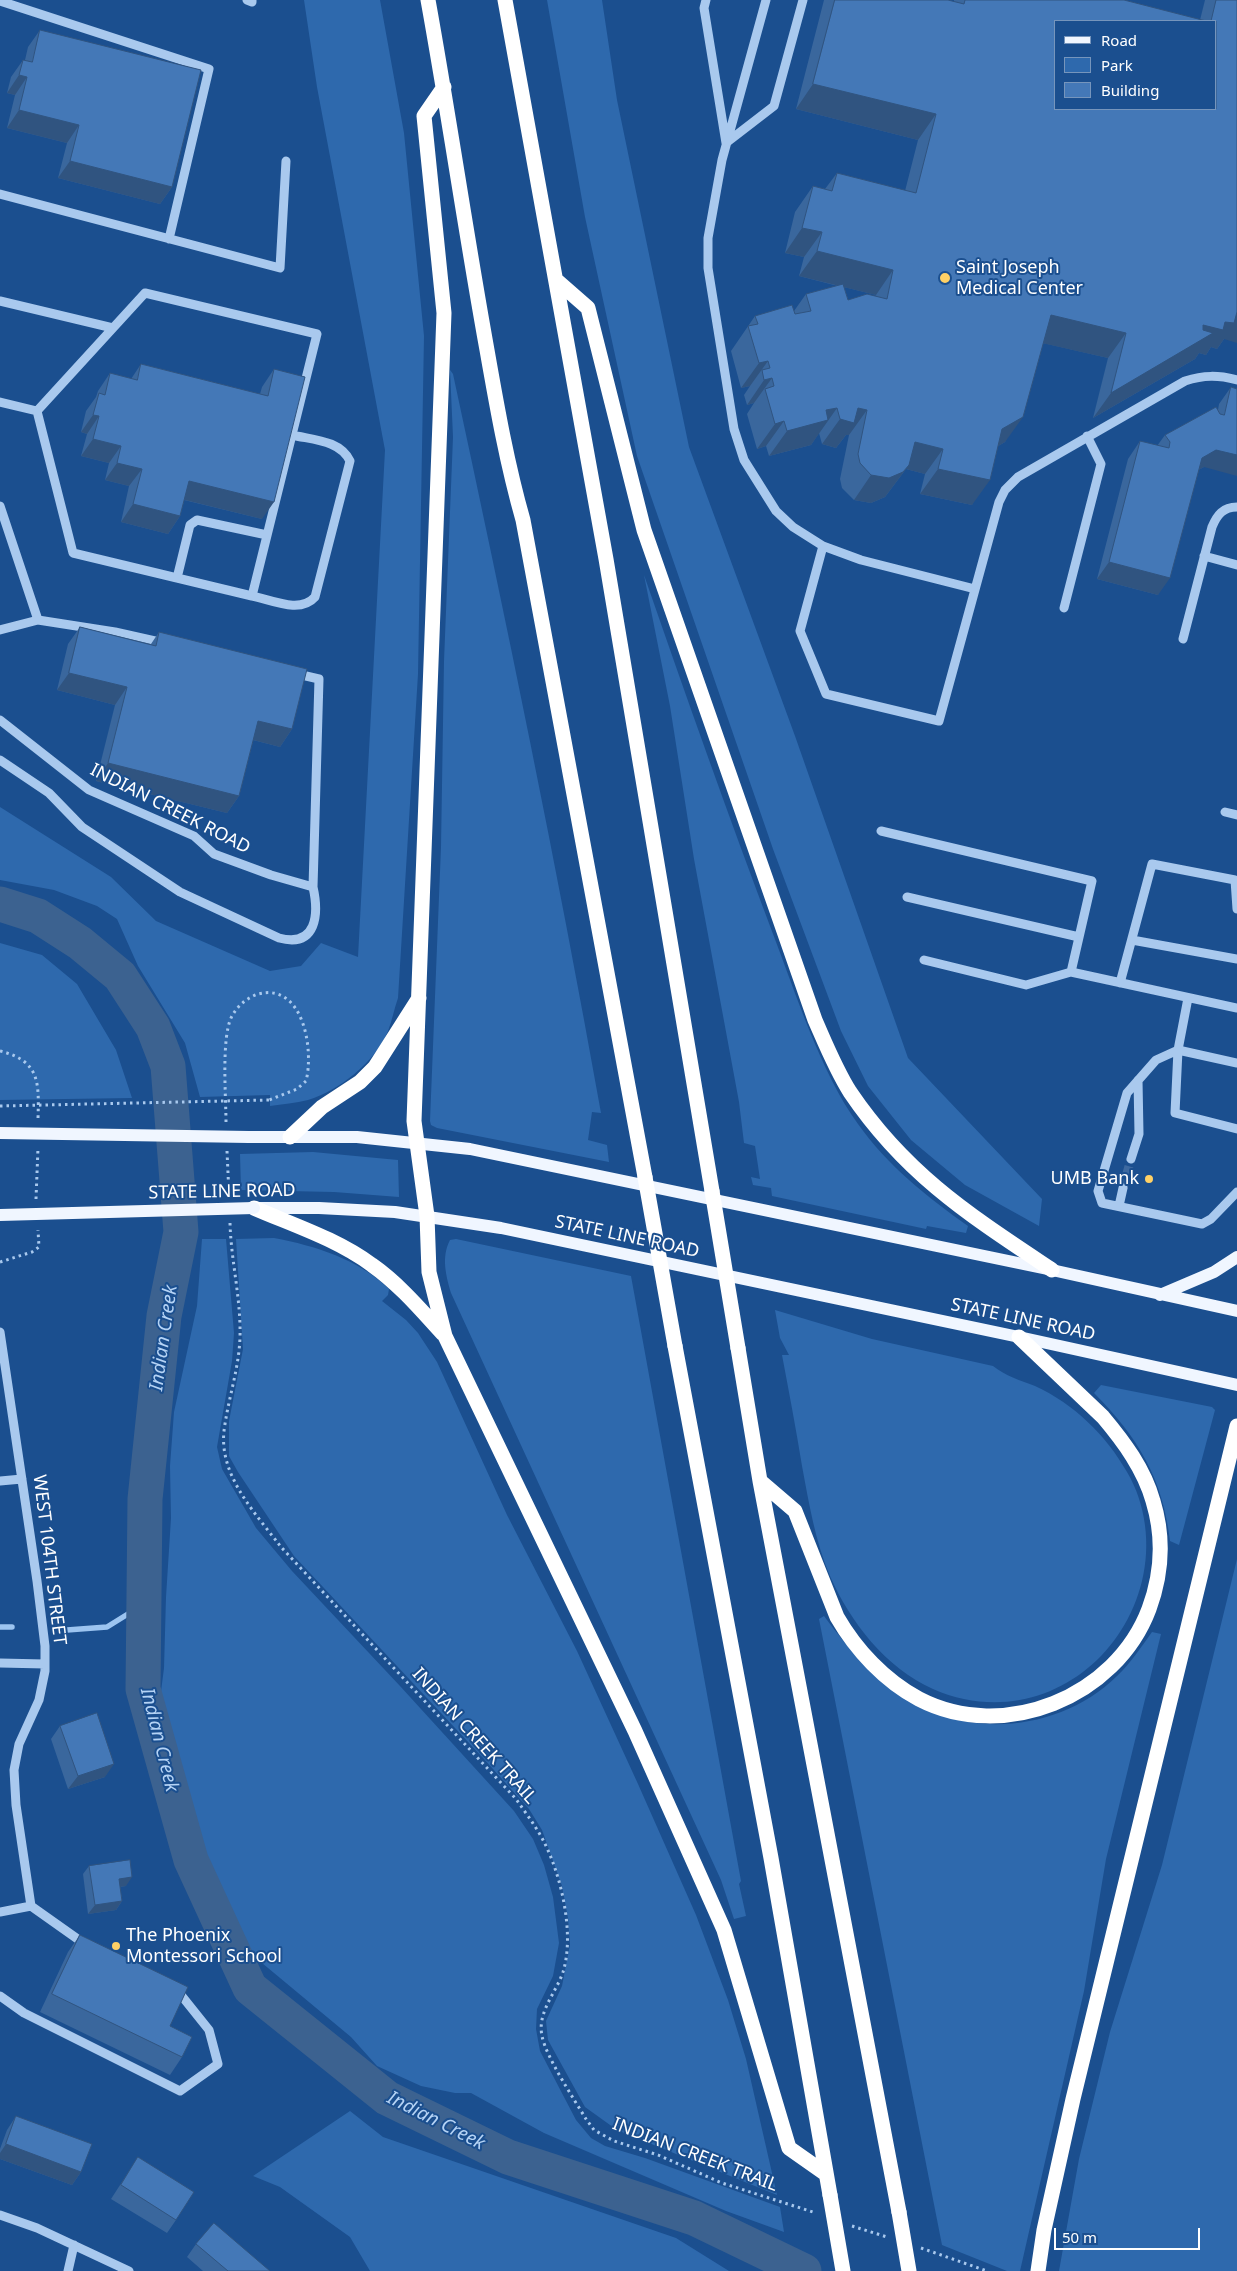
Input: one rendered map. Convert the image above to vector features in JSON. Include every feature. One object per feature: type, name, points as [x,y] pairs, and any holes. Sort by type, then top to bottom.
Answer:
[{"type":"highway","points":[[428,0],[475,282],[510,476],[523,520],[635,1118],[675,1346],[771,1858],[843,2271]]},
{"type":"highway","points":[[505,0],[606,559],[760,1481],[909,2271]]},
{"type":"highway","points":[[444,87],[424,116],[444,313],[414,1121],[427,1216],[429,1272],[445,1336],[635,1731],[724,1930],[789,2148],[826,2174]]},
{"type":"highway","points":[[556,280],[588,308],[644,530],[812,1011],[833,1062],[850,1092],[873,1122],[899,1154],[921,1176],[964,1211],[1052,1270]]},
{"type":"highway","points":[[290,1138],[322,1107],[360,1082],[375,1067],[419,996]]},
{"type":"highway","points":[[254,1208],[340,1246],[370,1264],[397,1285],[445,1336]]},
{"type":"highway","points":[[760,1481],[795,1511],[837,1617],[845,1631],[876,1667],[904,1690],[937,1706],[959,1712],[997,1715],[1016,1714],[1053,1704],[1087,1688],[1121,1657],[1144,1620],[1159,1572],[1158,1524],[1153,1502],[1143,1474],[1114,1430],[1103,1417],[1019,1337]]},
{"type":"highway","points":[[1038,2271],[1044,2230],[1078,2080],[1232,1465],[1237,1426]]},
{"type":"main road","points":[[0,1133],[290,1138],[357,1137],[470,1149],[1052,1270],[1237,1311]]},
{"type":"main road","name":"STATE LINE ROAD","points":[[0,1215],[254,1208],[356,1209],[427,1216],[501,1228],[1237,1385]]},
{"type":"main road","points":[[1160,1295],[1214,1272],[1237,1257]]},
{"type":"street","points":[[247,0],[252,2],[252,0]]},
{"type":"street","points":[[706,0],[704,8],[726,143]]},
{"type":"street","points":[[766,0],[726,143],[709,229],[708,268],[734,429],[744,460],[776,510],[793,527],[823,546],[861,560],[975,589]]},
{"type":"street","points":[[726,143],[774,106],[803,0]]},
{"type":"street","points":[[0,1],[209,69],[169,239]]},
{"type":"street","points":[[0,194],[280,268],[286,161]]},
{"type":"street","points":[[37,411],[145,293],[317,334],[252,596]]},
{"type":"street","points":[[0,301],[112,328]]},
{"type":"street","points":[[823,546],[800,631],[826,694],[939,721],[999,502],[1004,490],[1018,477],[1185,381],[1200,376],[1219,375],[1237,380]]},
{"type":"street","points":[[0,402],[37,411]]},
{"type":"street","points":[[37,411],[73,553],[300,606],[309,604],[315,597],[350,461],[346,452],[338,446],[292,435]]},
{"type":"street","points":[[1064,608],[1101,464],[1087,436]]},
{"type":"street","points":[[0,506],[38,620]]},
{"type":"street","points":[[1184,639],[1212,527],[1218,514],[1230,507],[1237,506]]},
{"type":"street","points":[[177,578],[190,525],[197,520],[206,520],[267,535]]},
{"type":"street","points":[[1204,556],[1237,564]]},
{"type":"street","points":[[0,630],[38,620],[115,632],[173,646]]},
{"type":"street","points":[[0,760],[49,793],[82,827],[180,892],[279,938],[291,941],[298,940],[306,936],[312,926],[316,903],[313,887],[319,679],[280,670]]},
{"type":"street","name":"INDIAN CREEK ROAD","points":[[0,720],[89,790],[194,836],[214,854],[271,875],[313,887]]},
{"type":"street","points":[[1225,812],[1237,815]]},
{"type":"street","points":[[881,831],[1092,881],[1071,972]]},
{"type":"street","points":[[1120,983],[1152,864],[1235,880],[1237,909]]},
{"type":"street","points":[[907,897],[1079,937]]},
{"type":"street","points":[[1132,940],[1237,959]]},
{"type":"street","points":[[924,960],[1026,985],[1071,972],[1237,1008]]},
{"type":"street","points":[[1188,998],[1178,1050],[1175,1113],[1237,1129]]},
{"type":"street","points":[[1237,1063],[1178,1050],[1156,1060],[1127,1093],[1098,1191],[1102,1203],[1202,1224],[1211,1219],[1237,1192]]},
{"type":"street","points":[[1131,1158],[1139,1134],[1138,1080]]},
{"type":"street","points":[[1119,1206],[1123,1188]]},
{"type":"street","name":"WEST 104TH STREET","points":[[0,1332],[37,1581],[45,1664],[39,1700],[19,1744],[14,1770],[16,1805],[31,1906]]},
{"type":"street","points":[[0,1481],[22,1479]]},
{"type":"street","points":[[0,1663],[45,1664]]},
{"type":"street","points":[[0,1912],[31,1906],[79,1940],[95,1947]]},
{"type":"street","points":[[0,1996],[24,2013],[180,2091],[218,2064],[209,2030],[173,1986],[166,1981]]},
{"type":"street","points":[[0,2215],[38,2228],[128,2271]]},
{"type":"street","points":[[68,2271],[74,2244]]},
{"type":"path","points":[[0,1106],[269,1100],[297,1090],[306,1082],[307,1040],[299,1012],[286,998],[264,993],[250,997],[244,1001],[232,1016],[227,1030],[225,1083],[227,1130]]},
{"type":"path","points":[[0,1050],[17,1055],[31,1066],[39,1090],[38,1127]]},
{"type":"path","points":[[36,1202],[38,1146]]},
{"type":"path","points":[[227,1150],[229,1197]]},
{"type":"path","name":"INDIAN CREEK TRAIL","points":[[230,1216],[231,1254],[237,1283],[240,1335],[239,1354],[224,1432],[226,1461],[236,1483],[281,1547],[516,1799],[543,1840],[553,1863],[560,1890],[567,1925],[568,1948],[564,1970],[546,2008],[542,2022],[542,2035],[546,2048],[586,2119],[594,2130],[614,2141],[658,2155],[722,2183],[824,2216]]},
{"type":"path","points":[[0,1262],[32,1252],[39,1247],[37,1220]]},
{"type":"path","points":[[851,2225],[888,2237]]},
{"type":"path","points":[[916,2246],[987,2271]]},
{"type":"green space","points":[[304,0],[380,0],[404,133],[424,336],[418,674],[398,998],[388,1031],[382,1043],[365,1064],[355,1074],[332,1090],[308,1100],[270,1106],[270,1095],[200,1097],[185,1043],[138,966],[117,919],[97,906],[54,890],[0,880],[0,807],[111,877],[156,921],[270,971],[301,966],[321,943],[358,957],[385,450],[317,87]]},
{"type":"green space","points":[[547,0],[602,0],[617,100],[689,447],[795,736],[908,1058],[1042,1199],[1039,1226],[965,1185],[911,1140],[868,1086],[841,1031],[773,849],[637,456],[585,217]]},
{"type":"green space","points":[[450,370],[453,374],[530,743],[601,1113],[592,1112],[588,1140],[607,1145],[609,1162],[437,1128],[431,1125],[430,1121],[441,847],[444,661],[453,437]]},
{"type":"green space","points":[[644,575],[756,889],[800,1007],[832,1081],[869,1139],[908,1180],[968,1226],[966,1233],[927,1226],[926,1229],[772,1196],[771,1188],[753,1185],[751,1177],[760,1179],[755,1146],[744,1143],[739,1102],[694,859],[670,706]]},
{"type":"green space","points":[[0,943],[42,955],[77,984],[116,1050],[132,1098],[0,1100]]},
{"type":"green space","points":[[313,1152],[398,1160],[399,1197],[334,1192],[241,1190],[240,1154]]},
{"type":"green space","points":[[274,1238],[336,1255],[377,1279],[389,1289],[388,1295],[382,1301],[406,1320],[418,1333],[437,1362],[507,1515],[577,1651],[696,1915],[728,2000],[746,2059],[777,2195],[617,2130],[585,2107],[548,2040],[546,2021],[562,1986],[570,1945],[568,1918],[562,1886],[542,1830],[529,1809],[484,1759],[294,1556],[229,1456],[229,1421],[243,1349],[236,1239]]},
{"type":"green space","points":[[202,1239],[226,1239],[234,1333],[232,1361],[217,1447],[222,1469],[256,1528],[292,1571],[514,1811],[533,1839],[544,1865],[553,1897],[559,1943],[553,1976],[537,2009],[536,2029],[540,2051],[576,2120],[591,2138],[605,2146],[645,2158],[780,2207],[784,2232],[726,2211],[544,2133],[471,2093],[455,2093],[421,2086],[377,2066],[351,2037],[256,1958],[238,1928],[174,1779],[158,1715],[164,1668],[171,1518],[170,1466],[174,1412],[197,1306]]},
{"type":"green space","points":[[456,1239],[631,1276],[746,1916],[734,1919],[721,1880],[451,1293],[445,1260],[450,1240]]},
{"type":"green space","points":[[775,1310],[872,1339],[993,1366],[1018,1380],[1049,1393],[1076,1411],[1099,1433],[1119,1458],[1139,1497],[1145,1525],[1146,1553],[1142,1581],[1130,1614],[1112,1643],[1090,1667],[1063,1685],[1033,1697],[1001,1702],[967,1700],[933,1689],[916,1680],[900,1669],[871,1642],[838,1593],[820,1549],[807,1494],[782,1355],[789,1355],[780,1338]]},
{"type":"green space","points":[[1101,1385],[1212,1407],[1215,1410],[1179,1545],[1170,1541],[1167,1519],[1161,1498],[1146,1460],[1136,1443],[1110,1409],[1094,1393]]},
{"type":"green space","points":[[1237,1559],[1237,2271],[1059,2271],[1079,2159],[1110,2032],[1162,1865]]},
{"type":"green space","points":[[824,1616],[842,1640],[872,1672],[907,1699],[932,1712],[960,1720],[988,1724],[1016,1723],[1044,1718],[1070,1708],[1095,1694],[1117,1676],[1152,1632],[1161,1634],[1106,1859],[1084,1991],[1020,2271],[1007,2271],[942,2245],[819,1619]]},
{"type":"green space","points":[[350,2111],[383,2137],[676,2238],[729,2271],[370,2271],[350,2237],[280,2187],[253,2176]]},
{"type":"building","points":[[835,0],[948,0],[964,4],[965,0],[1124,0],[1202,20],[1054,20],[1054,110],[1217,110],[1217,20],[1211,20],[1216,0],[1237,0],[1237,312],[1234,323],[1225,322],[1223,330],[1203,325],[1203,330],[1213,333],[1111,393],[1126,333],[1051,315],[1023,417],[1002,429],[990,480],[938,469],[943,449],[915,442],[909,465],[903,472],[889,478],[871,475],[860,463],[858,454],[867,410],[858,408],[854,423],[840,419],[837,408],[826,410],[828,420],[787,431],[784,421],[775,424],[765,389],[774,386],[772,378],[764,380],[762,370],[770,368],[768,361],[759,363],[748,326],[758,324],[755,316],[792,305],[795,314],[811,311],[806,294],[843,284],[848,300],[867,294],[887,299],[893,270],[817,251],[822,232],[802,228],[813,186],[832,191],[837,173],[916,193],[936,114],[813,84]]},
{"type":"building","points":[[40,30],[201,70],[172,187],[70,161],[79,125],[19,110],[27,77],[19,75],[23,60],[32,62]]},
{"type":"building","points":[[141,364],[268,396],[274,369],[305,377],[274,502],[189,481],[180,516],[133,504],[142,469],[117,463],[121,446],[93,439],[99,416],[93,415],[99,393],[105,395],[110,373],[137,380]]},
{"type":"building","points":[[1231,387],[1237,389],[1237,455],[1216,450],[1202,458],[1170,578],[1109,562],[1140,441],[1169,448],[1170,442],[1165,435],[1216,407],[1220,414],[1224,415]]},
{"type":"building","points":[[80,627],[156,646],[159,632],[307,669],[292,729],[258,721],[239,796],[108,763],[127,687],[69,673]]},
{"type":"building","points":[[97,1713],[114,1764],[78,1776],[60,1726]]},
{"type":"building","points":[[130,1860],[132,1877],[119,1879],[122,1901],[95,1905],[89,1866]]},
{"type":"building","points":[[80,1935],[188,1987],[170,2026],[192,2037],[182,2057],[52,1994]]},
{"type":"building","points":[[16,2116],[92,2144],[81,2172],[6,2144]]},
{"type":"building","points":[[138,2157],[194,2192],[176,2220],[121,2185]]},
{"type":"building","points":[[214,2223],[270,2271],[228,2271],[196,2244]]},
{"type":"waterway","name":"Indian Creek","points":[[0,904],[38,916],[80,943],[120,976],[153,1027],[168,1066],[181,1232],[164,1316],[145,1499],[143,1689],[191,1860],[250,1988],[387,2098],[508,2157],[694,2218],[804,2271]]},
{"type":"waterway","points":[[67,1630],[107,1627],[144,1604]]},
{"type":"waterway","points":[[0,1627],[12,1627]]},
{"type":"tunnel","points":[[1123,1188],[1131,1159]]},
{"type":"place","name":"Saint Joseph Medical Center","points":[[945,278]]},
{"type":"place","name":"UMB Bank","points":[[1149,1179]]},
{"type":"place","name":"The Phoenix Montessori School","points":[[116,1946]]}]
